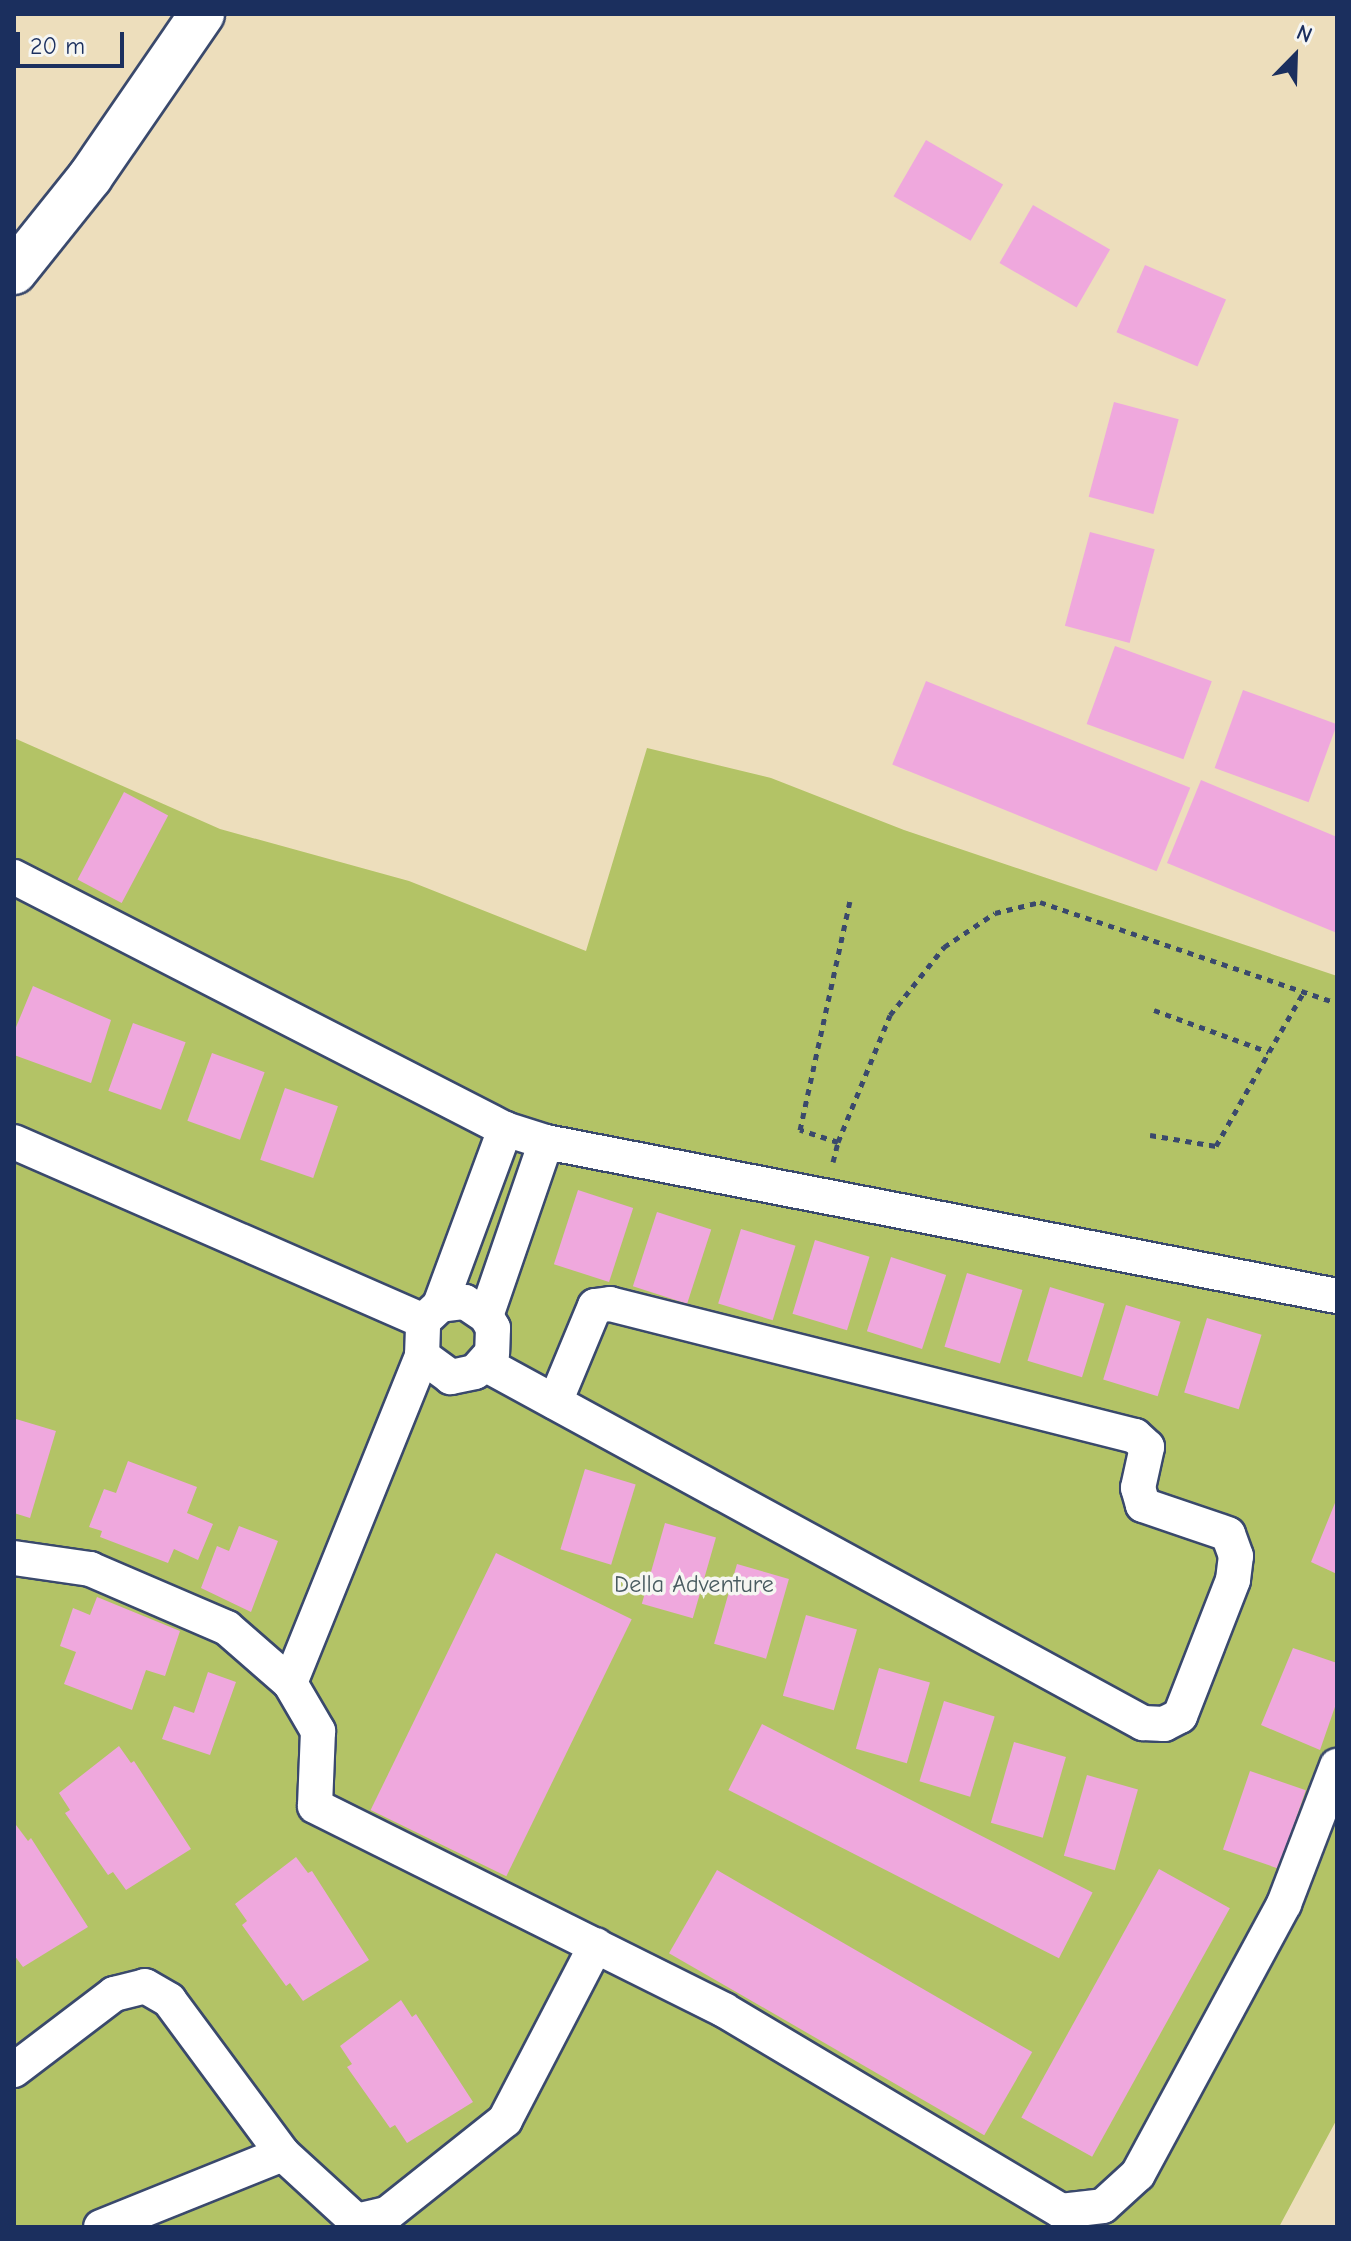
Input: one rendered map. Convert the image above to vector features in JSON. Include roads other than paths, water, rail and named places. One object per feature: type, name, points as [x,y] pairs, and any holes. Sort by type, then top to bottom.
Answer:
[{"type":"street","points":[[14,272],[90,177],[202,14]]},
{"type":"street","points":[[14,877],[505,1129],[546,1142],[1337,1296]]},
{"type":"street","points":[[290,1683],[422,1356],[432,1313],[505,1129]]},
{"type":"street","points":[[14,1142],[432,1313],[465,1302],[486,1316],[495,1341],[485,1364],[451,1377],[422,1356]]},
{"type":"street","points":[[486,1316],[546,1142]]},
{"type":"street","points":[[485,1364],[1143,1723],[1164,1724],[1180,1716],[1233,1580],[1236,1556],[1228,1534],[1143,1505],[1138,1488],[1147,1447],[1135,1436],[610,1304],[595,1306],[555,1402]]},
{"type":"street","points":[[14,1558],[90,1569],[227,1628],[290,1683],[318,1731],[315,1806],[724,2010],[1061,2211],[1103,2206],[1138,2174],[1284,1904],[1337,1766]]},
{"type":"street","points":[[14,2070],[114,1994],[145,1986],[169,2000],[283,2154],[356,2221],[387,2214],[505,2120],[596,1945]]},
{"type":"street","points":[[101,2227],[283,2154]]},
{"type":"park label","name":"Della Adventure","points":[[694,1585]]}]
